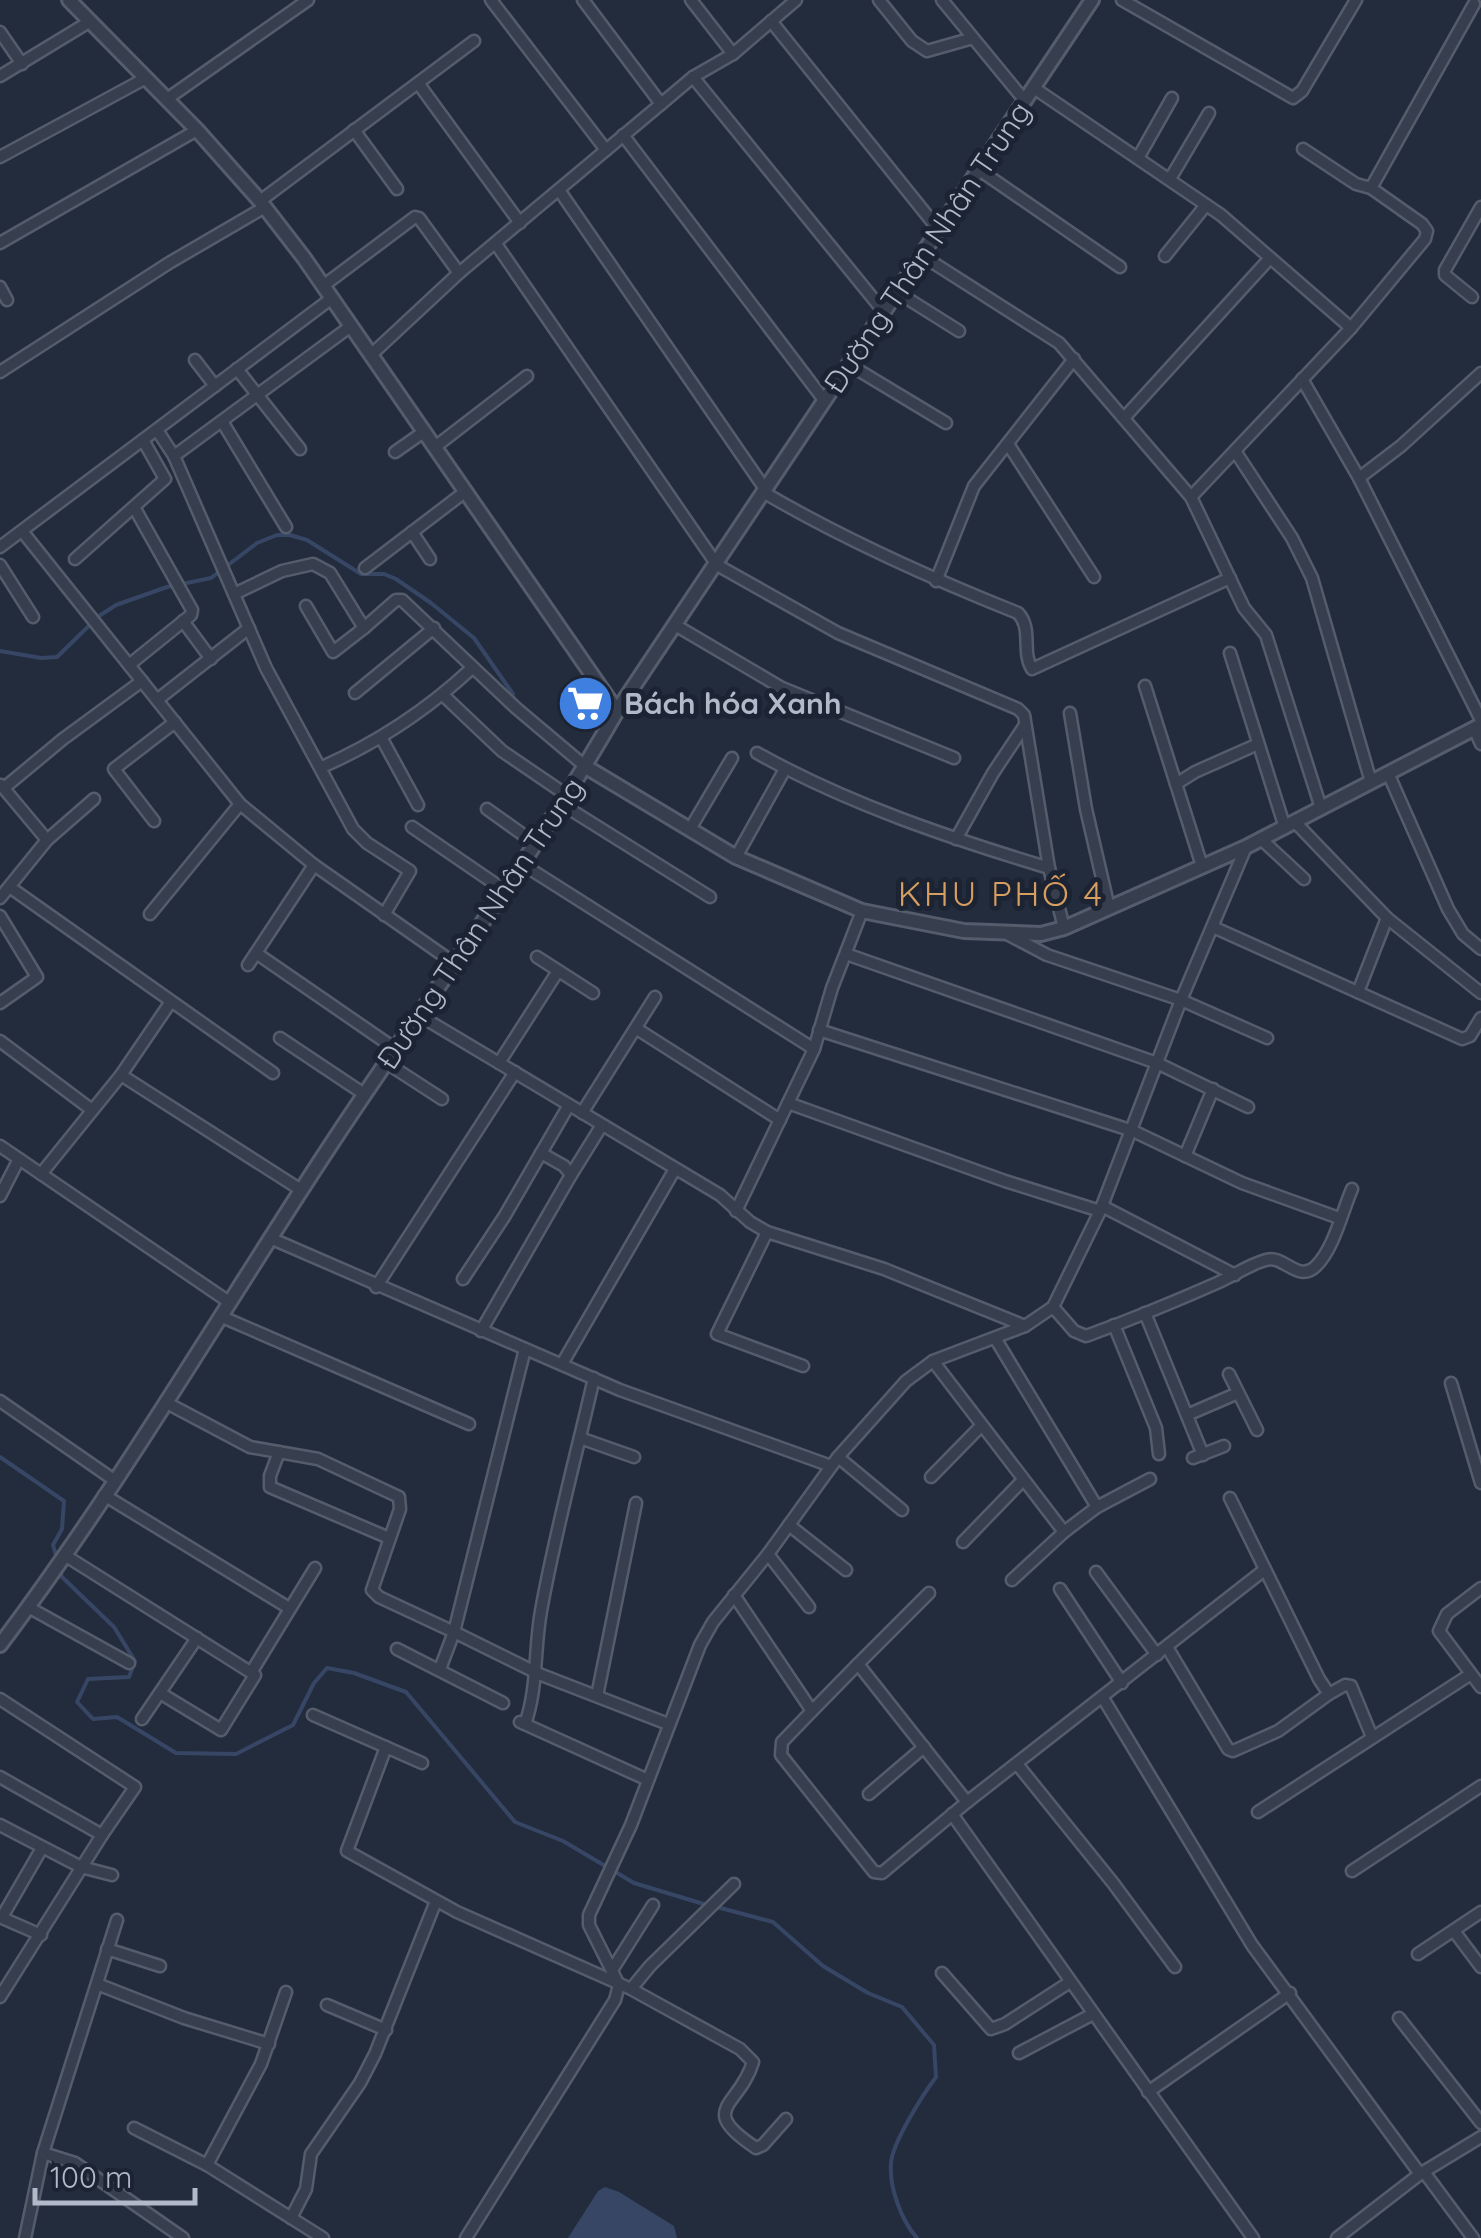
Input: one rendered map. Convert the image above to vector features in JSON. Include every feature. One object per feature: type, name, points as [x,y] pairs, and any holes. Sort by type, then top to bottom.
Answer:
[{"type":"street","points":[[70,0],[263,204],[372,354],[617,711]]},
{"type":"street","points":[[167,100],[308,0]]},
{"type":"street","points":[[491,0],[606,150]]},
{"type":"street","points":[[583,0],[661,104]]},
{"type":"street","points":[[691,0],[733,54]]},
{"type":"street","points":[[372,354],[459,272],[693,77],[733,54],[796,0]]},
{"type":"street","points":[[879,0],[912,41],[927,50],[973,38]]},
{"type":"street","points":[[942,0],[1025,101]]},
{"type":"street","name":"Đường Thân Nhân Trung","points":[[0,1644],[65,1558],[394,1048],[566,800],[617,711],[1092,0]]},
{"type":"street","points":[[1122,0],[1293,98],[1302,92],[1356,0]]},
{"type":"street","points":[[1371,188],[1473,4]]},
{"type":"street","points":[[0,76],[89,22]]},
{"type":"street","points":[[771,22],[938,229]]},
{"type":"street","points":[[0,32],[22,64]]},
{"type":"street","points":[[0,372],[263,204],[474,41]]},
{"type":"street","points":[[693,77],[884,312]]},
{"type":"street","points":[[0,157],[146,78]]},
{"type":"street","points":[[418,83],[520,223]]},
{"type":"street","points":[[1034,88],[1206,205],[1351,328]]},
{"type":"street","points":[[1138,158],[1172,98]]},
{"type":"street","points":[[1170,178],[1209,113]]},
{"type":"street","points":[[0,244],[197,130]]},
{"type":"street","points":[[354,130],[397,189]]},
{"type":"street","points":[[623,136],[824,400]]},
{"type":"street","points":[[1191,496],[1351,328],[1427,234],[1416,218],[1303,149]]},
{"type":"street","points":[[978,169],[1120,267]]},
{"type":"street","points":[[560,190],[764,491],[847,539],[1022,618],[1027,660],[1035,669],[1230,578]]},
{"type":"street","points":[[1165,256],[1206,205]]},
{"type":"street","points":[[1472,297],[1445,270],[1481,206]]},
{"type":"street","points":[[0,547],[237,370],[415,217],[459,272]]},
{"type":"street","points":[[496,244],[717,565],[838,633],[1018,709],[1026,724],[1048,868],[1064,928]]},
{"type":"street","points":[[921,255],[1059,343],[1191,496],[1244,608],[1266,636],[1322,808]]},
{"type":"street","points":[[1124,418],[1270,258]]},
{"type":"street","points":[[0,287],[7,300]]},
{"type":"street","points":[[897,292],[960,330]]},
{"type":"street","points":[[174,456],[351,326]]},
{"type":"street","points":[[936,581],[974,486],[1074,358]]},
{"type":"street","points":[[195,360],[215,386]]},
{"type":"street","points":[[848,364],[946,423]]},
{"type":"street","points":[[237,370],[300,449]]},
{"type":"street","points":[[1359,478],[1401,446],[1481,373]]},
{"type":"street","points":[[436,447],[527,376]]},
{"type":"street","points":[[1302,379],[1359,478],[1479,724],[1481,744]]},
{"type":"street","points":[[222,423],[286,527]]},
{"type":"street","points":[[157,430],[174,456],[266,668],[353,829],[410,871],[384,915]]},
{"type":"street","points":[[395,452],[424,431]]},
{"type":"street","points":[[75,558],[165,479],[143,440]]},
{"type":"street","points":[[1008,444],[1094,577]]},
{"type":"street","points":[[1235,451],[1292,538],[1312,578],[1371,782]]},
{"type":"street","points":[[365,568],[466,490]]},
{"type":"street","points":[[130,665],[192,610],[134,507]]},
{"type":"street","points":[[22,530],[240,804],[314,866],[454,963]]},
{"type":"street","points":[[412,532],[430,559]]},
{"type":"street","points":[[0,565],[32,617]]},
{"type":"street","points":[[234,594],[282,571],[320,565],[330,574],[364,628]]},
{"type":"street","points":[[306,606],[333,652],[399,599],[586,767],[736,857],[862,911],[964,932],[1041,934],[1064,928],[1261,840],[1479,724]]},
{"type":"street","points":[[183,621],[211,658]]},
{"type":"street","points":[[675,625],[782,688],[954,758]]},
{"type":"street","points":[[157,700],[249,628]]},
{"type":"street","points":[[355,693],[434,628]]},
{"type":"street","points":[[1230,653],[1258,744],[1290,825],[1387,918],[1481,993]]},
{"type":"street","points":[[322,768],[382,739],[442,696],[472,668]]},
{"type":"street","points":[[47,840],[2,786],[142,681]]},
{"type":"street","points":[[1145,686],[1202,866]]},
{"type":"street","points":[[442,696],[502,751],[566,800],[710,897]]},
{"type":"street","points":[[1070,713],[1108,908]]},
{"type":"street","points":[[154,821],[114,769],[175,722]]},
{"type":"street","points":[[956,839],[1026,724]]},
{"type":"street","points":[[382,739],[418,805]]},
{"type":"street","points":[[1176,784],[1258,744]]},
{"type":"street","points":[[757,753],[786,769],[956,839],[1048,868]]},
{"type":"street","points":[[690,829],[732,758]]},
{"type":"street","points":[[736,857],[786,769]]},
{"type":"street","points":[[1388,773],[1448,909],[1463,934],[1481,949]]},
{"type":"street","points":[[0,898],[47,840],[94,798]]},
{"type":"street","points":[[150,914],[240,804]]},
{"type":"street","points":[[487,809],[536,844]]},
{"type":"street","points":[[412,827],[504,890]]},
{"type":"street","points":[[1261,840],[1304,879]]},
{"type":"street","points":[[466,2238],[614,2000],[619,1985],[588,1920],[700,1644],[834,1461],[906,1382],[933,1361],[1025,1326],[1053,1306],[1101,1209],[1181,1000],[1246,847]]},
{"type":"street","points":[[522,864],[814,1049]]},
{"type":"street","points":[[248,965],[314,866]]},
{"type":"street","points":[[10,888],[273,1073]]},
{"type":"street","points":[[736,1211],[814,1049],[862,911]]},
{"type":"street","points":[[0,916],[37,977],[0,1002]]},
{"type":"street","points":[[1358,992],[1387,918]]},
{"type":"street","points":[[1214,926],[1462,1038],[1470,1036],[1481,1018]]},
{"type":"street","points":[[1008,935],[1048,955],[1181,1000],[1266,1038]]},
{"type":"street","points":[[256,953],[394,1048]]},
{"type":"street","points":[[846,954],[1157,1064],[1248,1108]]},
{"type":"street","points":[[537,957],[593,993]]},
{"type":"street","points":[[499,1063],[558,971]]},
{"type":"street","points":[[582,1113],[655,997]]},
{"type":"street","points":[[41,1174],[121,1074],[170,1003]]},
{"type":"street","points":[[417,1014],[720,1196],[767,1232],[884,1269],[1025,1326]]},
{"type":"street","points":[[636,1030],[780,1120]]},
{"type":"street","points":[[819,1030],[1133,1131],[1242,1183],[1339,1218]]},
{"type":"street","points":[[280,1038],[364,1094]]},
{"type":"street","points":[[0,1041],[92,1110]]},
{"type":"street","points":[[385,1062],[442,1098]]},
{"type":"street","points":[[376,1287],[516,1072]]},
{"type":"street","points":[[121,1074],[301,1190]]},
{"type":"street","points":[[1186,1156],[1213,1090]]},
{"type":"street","points":[[788,1103],[1101,1209],[1235,1276]]},
{"type":"street","points":[[463,1279],[504,1218],[569,1105]]},
{"type":"street","points":[[481,1330],[602,1125]]},
{"type":"street","points":[[0,1146],[229,1302]]},
{"type":"street","points":[[541,1153],[564,1166],[571,1175]]},
{"type":"street","points":[[0,1196],[20,1159]]},
{"type":"street","points":[[562,1364],[675,1169]]},
{"type":"street","points":[[1053,1306],[1086,1336],[1272,1258],[1296,1271],[1310,1270],[1317,1266],[1330,1243],[1352,1188]]},
{"type":"street","points":[[767,1232],[717,1334],[803,1366]]},
{"type":"street","points":[[270,1238],[594,1378],[834,1461],[902,1510]]},
{"type":"street","points":[[1145,1313],[1187,1415],[1198,1456],[1224,1446]]},
{"type":"street","points":[[220,1316],[469,1424]]},
{"type":"street","points":[[1114,1325],[1156,1428],[1159,1454]]},
{"type":"street","points":[[994,1338],[1097,1507]]},
{"type":"street","points":[[440,1670],[454,1632],[525,1349]]},
{"type":"street","points":[[933,1361],[1064,1532]]},
{"type":"street","points":[[1229,1374],[1258,1430]]},
{"type":"street","points":[[594,1378],[545,1586],[534,1652],[536,1672],[522,1723],[648,1780]]},
{"type":"street","points":[[1451,1383],[1481,1483]]},
{"type":"street","points":[[1187,1415],[1238,1393]]},
{"type":"street","points":[[0,1400],[114,1480]]},
{"type":"street","points":[[165,1402],[250,1448],[318,1460],[399,1498],[400,1509],[372,1587],[374,1594],[536,1672],[668,1724]]},
{"type":"street","points":[[931,1478],[981,1426]]},
{"type":"street","points":[[580,1438],[634,1457]]},
{"type":"street","points":[[280,1452],[270,1476],[270,1487],[390,1538]]},
{"type":"street","points":[[963,1542],[1023,1480]]},
{"type":"street","points":[[1012,1580],[1097,1507],[1150,1480]]},
{"type":"street","points":[[104,1495],[289,1608]]},
{"type":"street","points":[[1230,1498],[1263,1571],[1329,1694]]},
{"type":"street","points":[[597,1696],[636,1503]]},
{"type":"street","points":[[789,1525],[846,1570]]},
{"type":"street","points":[[768,1554],[810,1607]]},
{"type":"street","points":[[65,1558],[255,1675],[221,1730],[160,1692]]},
{"type":"street","points":[[252,1671],[315,1568]]},
{"type":"street","points":[[930,1593],[782,1742],[781,1755],[874,1872],[882,1873],[966,1802],[1263,1571]]},
{"type":"street","points":[[1096,1572],[1162,1651],[1228,1749],[1233,1751],[1278,1731],[1345,1685],[1351,1686],[1372,1737]]},
{"type":"street","points":[[1481,1588],[1447,1614],[1439,1631],[1481,1687]]},
{"type":"street","points":[[1060,1589],[1122,1683]]},
{"type":"street","points":[[734,1595],[812,1711]]},
{"type":"street","points":[[28,1607],[129,1663]]},
{"type":"street","points":[[142,1719],[197,1638]]},
{"type":"street","points":[[397,1649],[504,1702]]},
{"type":"street","points":[[858,1664],[966,1802]]},
{"type":"street","points":[[1258,1812],[1471,1674]]},
{"type":"street","points":[[1103,1698],[1252,1944],[1468,2236]]},
{"type":"street","points":[[0,1699],[135,1787],[0,1997]]},
{"type":"street","points":[[313,1715],[422,1763]]},
{"type":"street","points":[[386,1747],[347,1851],[436,1900],[631,1989],[749,2056],[749,2074],[725,2108],[731,2132],[760,2148],[786,2119]]},
{"type":"street","points":[[869,1794],[924,1747]]},
{"type":"street","points":[[1017,1764],[1113,1883],[1174,1967]]},
{"type":"street","points":[[0,1776],[102,1836]]},
{"type":"street","points":[[1352,1871],[1481,1786]]},
{"type":"street","points":[[952,1814],[1253,2238]]},
{"type":"street","points":[[0,1825],[81,1867],[112,1875]]},
{"type":"street","points":[[41,1935],[1,1917],[42,1848]]},
{"type":"street","points":[[631,1989],[734,1884]]},
{"type":"street","points":[[290,2218],[306,2189],[310,2154],[360,2083],[386,2030],[436,1900]]},
{"type":"street","points":[[612,1970],[653,1905]]},
{"type":"street","points":[[1418,1954],[1481,1912]]},
{"type":"street","points":[[25,2238],[43,2153],[117,1920]]},
{"type":"street","points":[[1454,1931],[1481,1967]]},
{"type":"street","points":[[107,1949],[160,1966]]},
{"type":"street","points":[[942,1973],[990,2029],[1005,2024],[1070,1982]]},
{"type":"street","points":[[97,1984],[184,2018],[269,2044]]},
{"type":"street","points":[[207,2164],[269,2044],[286,1992]]},
{"type":"street","points":[[1148,2092],[1290,1992]]},
{"type":"street","points":[[327,2005],[386,2030]]},
{"type":"street","points":[[1019,2053],[1093,2014]]},
{"type":"street","points":[[1399,2018],[1481,2123]]},
{"type":"street","points":[[134,2128],[207,2164],[323,2238]]},
{"type":"street","points":[[1337,2238],[1422,2173],[1481,2137]]},
{"type":"street","points":[[43,2153],[74,2163],[182,2238]]},
{"type":"water","points":[[605,2187],[674,2226],[677,2238],[568,2238],[598,2191]]},
{"type":"waterway","points":[[0,651],[57,657],[116,605],[167,587],[211,578],[257,543],[277,535],[290,535],[307,540],[361,574],[384,574],[396,579],[431,603],[474,638],[513,694]]},
{"type":"waterway","points":[[0,1457],[64,1501],[62,1529],[53,1545],[57,1559]]},
{"type":"waterway","points":[[59,1568],[62,1577],[114,1627],[135,1661],[129,1677],[88,1679],[77,1702],[93,1719],[117,1717],[176,1753],[236,1754],[293,1725],[314,1683],[327,1668],[354,1673],[406,1692],[515,1822],[563,1841],[634,1883],[707,1905]]},
{"type":"waterway","points":[[717,1907],[773,1922],[823,1966],[868,1993],[902,2007],[934,2045],[936,2077],[903,2131],[891,2163],[897,2203],[917,2238]]},
{"type":"place","name":"Bách hóa Xanh","points":[[585,703]]},
{"type":"district","name":"KHU PHỐ 4","points":[[1001,893]]}]
